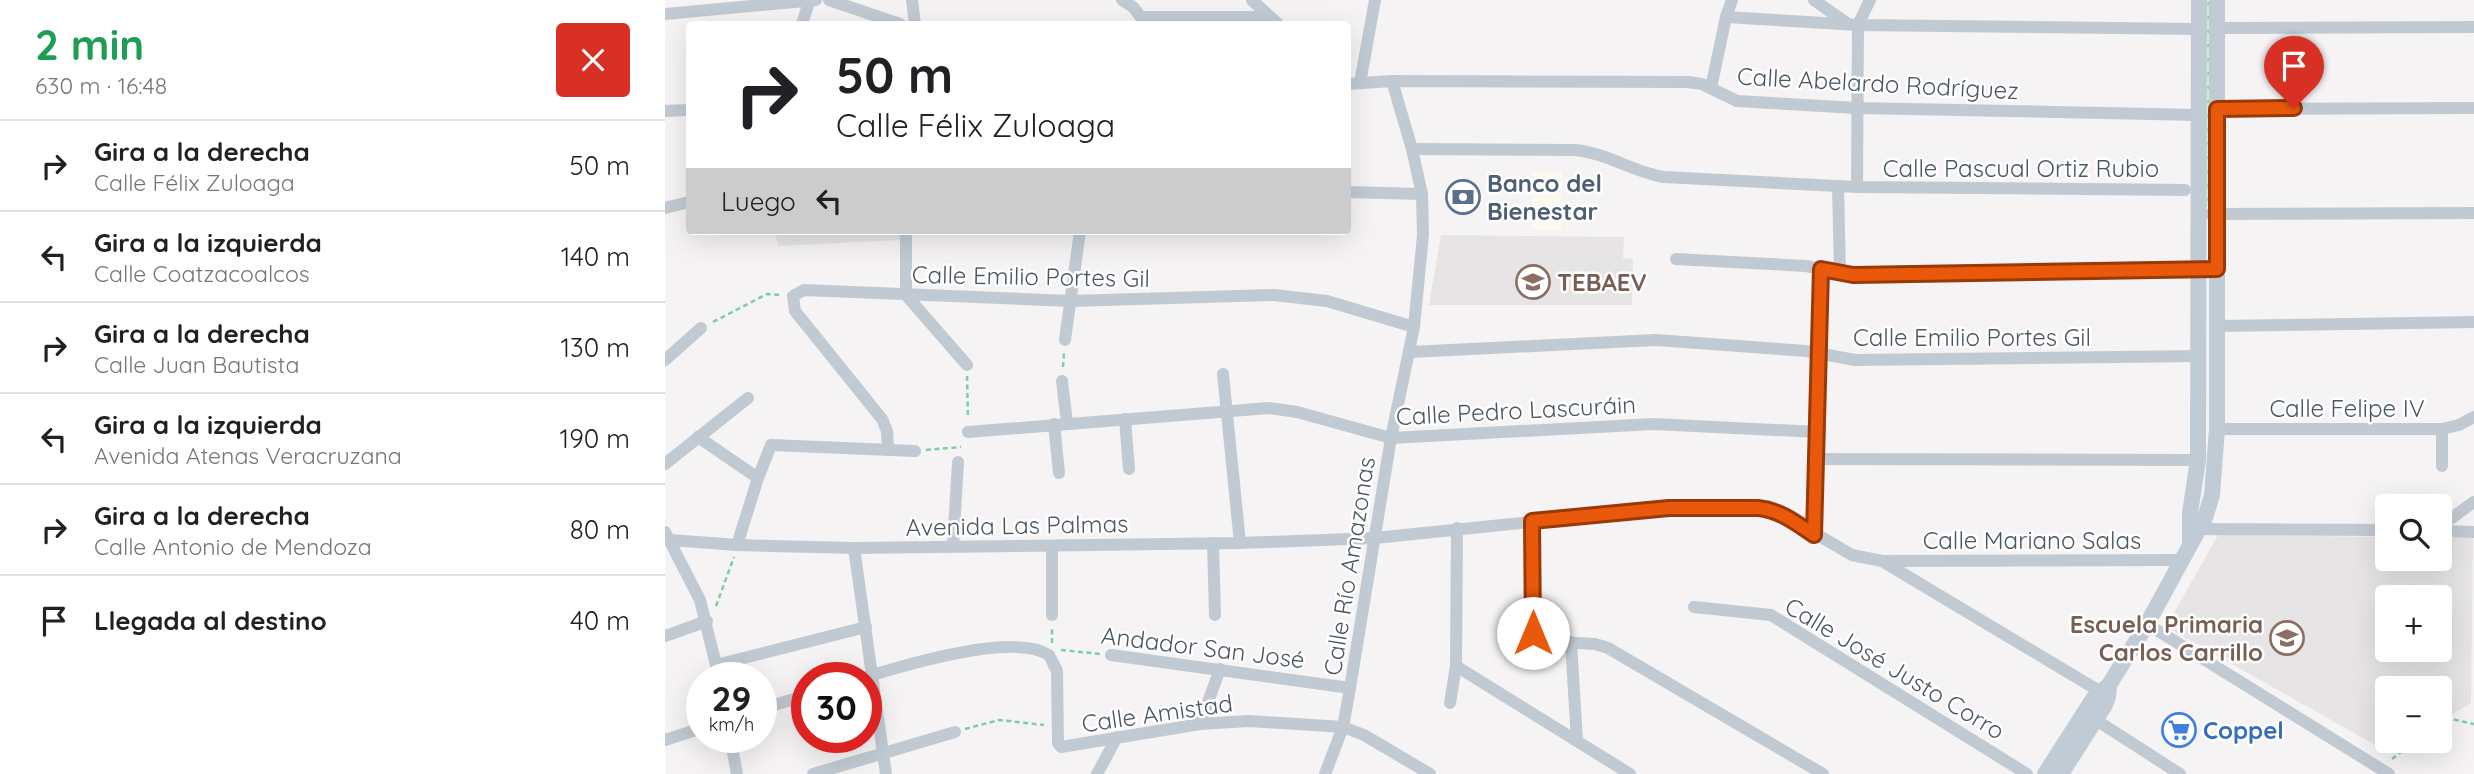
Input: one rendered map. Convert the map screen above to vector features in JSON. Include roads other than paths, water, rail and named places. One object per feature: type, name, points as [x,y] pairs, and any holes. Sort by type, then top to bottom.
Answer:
[{"type":"main road","points":[[2190,541],[2190,513],[2198,460],[2200,356],[2199,0]]},
{"type":"main road","points":[[2045,774],[2106,691],[2147,624],[2212,495],[2217,429],[2217,0]]},
{"type":"main road","points":[[2061,774],[2096,720],[2106,691]]},
{"type":"street","points":[[829,0],[891,21]]},
{"type":"street","points":[[912,0],[915,21]]},
{"type":"street","points":[[1122,0],[1145,21],[1273,21]]},
{"type":"street","points":[[1252,0],[1273,21]]},
{"type":"street","points":[[1354,84],[1375,0]]},
{"type":"street","points":[[1711,88],[1732,0]]},
{"type":"street","points":[[1814,0],[1853,25]]},
{"type":"street","points":[[1857,187],[1853,25],[1870,0]]},
{"type":"street","points":[[665,14],[812,1],[803,21]]},
{"type":"street","points":[[1726,17],[1853,25],[2199,29]]},
{"type":"street","points":[[2217,28],[2474,27]]},
{"type":"street","name":"Calle Abelardo Rodríguez","points":[[1354,84],[1392,81],[1688,82],[1711,88],[1737,101],[1857,108],[2199,115]]},
{"type":"street","name":"Calle Río Amazonas","points":[[1325,774],[1343,727],[1391,438],[1410,352],[1423,235],[1422,194],[1392,81]]},
{"type":"street","points":[[2217,109],[2474,108]]},
{"type":"street","points":[[665,111],[686,110]]},
{"type":"street","name":"Calle Pascual Ortiz Rubio","points":[[1412,149],[1575,150],[1593,152],[1639,171],[1664,177],[1857,187],[2185,190]]},
{"type":"street","points":[[1837,186],[1840,274]]},
{"type":"street","points":[[1351,192],[1422,194]]},
{"type":"street","points":[[665,208],[686,203]]},
{"type":"street","points":[[2199,215],[2474,213]]},
{"type":"street","points":[[907,235],[905,295],[967,365]]},
{"type":"street","points":[[1065,340],[1079,235]]},
{"type":"street","points":[[1676,259],[1806,266],[1840,274],[2217,269]]},
{"type":"street","points":[[1814,535],[1821,269]]},
{"type":"street","name":"Calle Emilio Portes Gil","points":[[888,450],[887,431],[882,419],[799,318],[793,304],[793,296],[804,290],[1070,301],[1274,295],[1327,302],[1414,327]]},
{"type":"street","points":[[2218,326],[2474,322]]},
{"type":"street","points":[[665,360],[701,328]]},
{"type":"street","name":"Calle Emilio Portes Gil","points":[[1410,352],[1656,340],[1806,351],[1855,360],[2200,356]]},
{"type":"street","points":[[1223,374],[1240,543]]},
{"type":"street","points":[[1059,473],[1062,381]]},
{"type":"street","points":[[665,464],[748,398]]},
{"type":"street","name":"Calle Pedro Lascuráin","points":[[968,432],[1061,423],[1283,409],[1391,438],[1654,424],[1818,432]]},
{"type":"street","name":"Calle Felipe IV","points":[[2217,429],[2442,429],[2459,425],[2474,416]]},
{"type":"street","points":[[1125,419],[1129,470]]},
{"type":"street","points":[[2442,429],[2442,466]]},
{"type":"street","points":[[698,437],[758,478]]},
{"type":"street","points":[[737,545],[771,445],[915,451]]},
{"type":"street","points":[[1817,459],[2198,460]]},
{"type":"street","points":[[953,547],[958,462]]},
{"type":"street","points":[[2452,519],[2474,502]]},
{"type":"street","name":"Avenida Las Palmas","points":[[668,536],[737,545],[854,548],[1240,543],[1375,538],[1669,508],[1758,508],[1781,514],[1852,555],[1882,561]]},
{"type":"street","points":[[1532,521],[1533,633],[1536,639],[1595,644],[1608,648],[1823,774]]},
{"type":"street","points":[[1450,703],[1456,666],[1457,528]]},
{"type":"street","points":[[2452,530],[2474,532]]},
{"type":"street","name":"Calle Mariano Salas","points":[[1882,561],[2375,531]]},
{"type":"street","points":[[668,536],[695,586],[707,621],[716,662]]},
{"type":"street","points":[[1213,543],[1215,615]]},
{"type":"street","points":[[1052,546],[1052,615]]},
{"type":"street","points":[[854,548],[866,627],[868,662]]},
{"type":"street","points":[[1882,561],[2106,691]]},
{"type":"street","name":"Calle José Justo Corro","points":[[1695,607],[1771,615],[2027,774]]},
{"type":"street","points":[[665,636],[707,621]]},
{"type":"street","points":[[2147,624],[2385,771]]},
{"type":"street","points":[[748,662],[866,627]]},
{"type":"street","points":[[1571,642],[1577,741]]},
{"type":"street","name":"Calle Amistad","points":[[882,673],[951,654],[983,649],[1034,649],[1050,652],[1058,671],[1058,743],[1061,747],[1200,724],[1249,722],[1343,727]]},
{"type":"street","name":"Andador San José","points":[[1111,655],[1350,688]]},
{"type":"street","points":[[1456,666],[1630,774]]},
{"type":"street","points":[[1200,724],[1220,669]]},
{"type":"street","points":[[2096,720],[2180,774]]},
{"type":"street","points":[[1343,727],[1364,735],[1430,774]]},
{"type":"street","points":[[882,752],[955,732]]},
{"type":"street","points":[[665,740],[686,733]]},
{"type":"street","points":[[1097,774],[1117,737]]},
{"type":"street","points":[[733,753],[737,774]]},
{"type":"street","points":[[813,774],[878,753]]},
{"type":"street","points":[[881,753],[886,774]]},
{"type":"place","name":"Banco del Bienestar","points":[[1463,197]]},
{"type":"place","name":"TEBAEV","points":[[1533,282]]},
{"type":"place","name":"Escuela Primaria Carlos Carrillo","points":[[2287,638]]},
{"type":"place","name":"Coppel","points":[[2179,730]]}]
